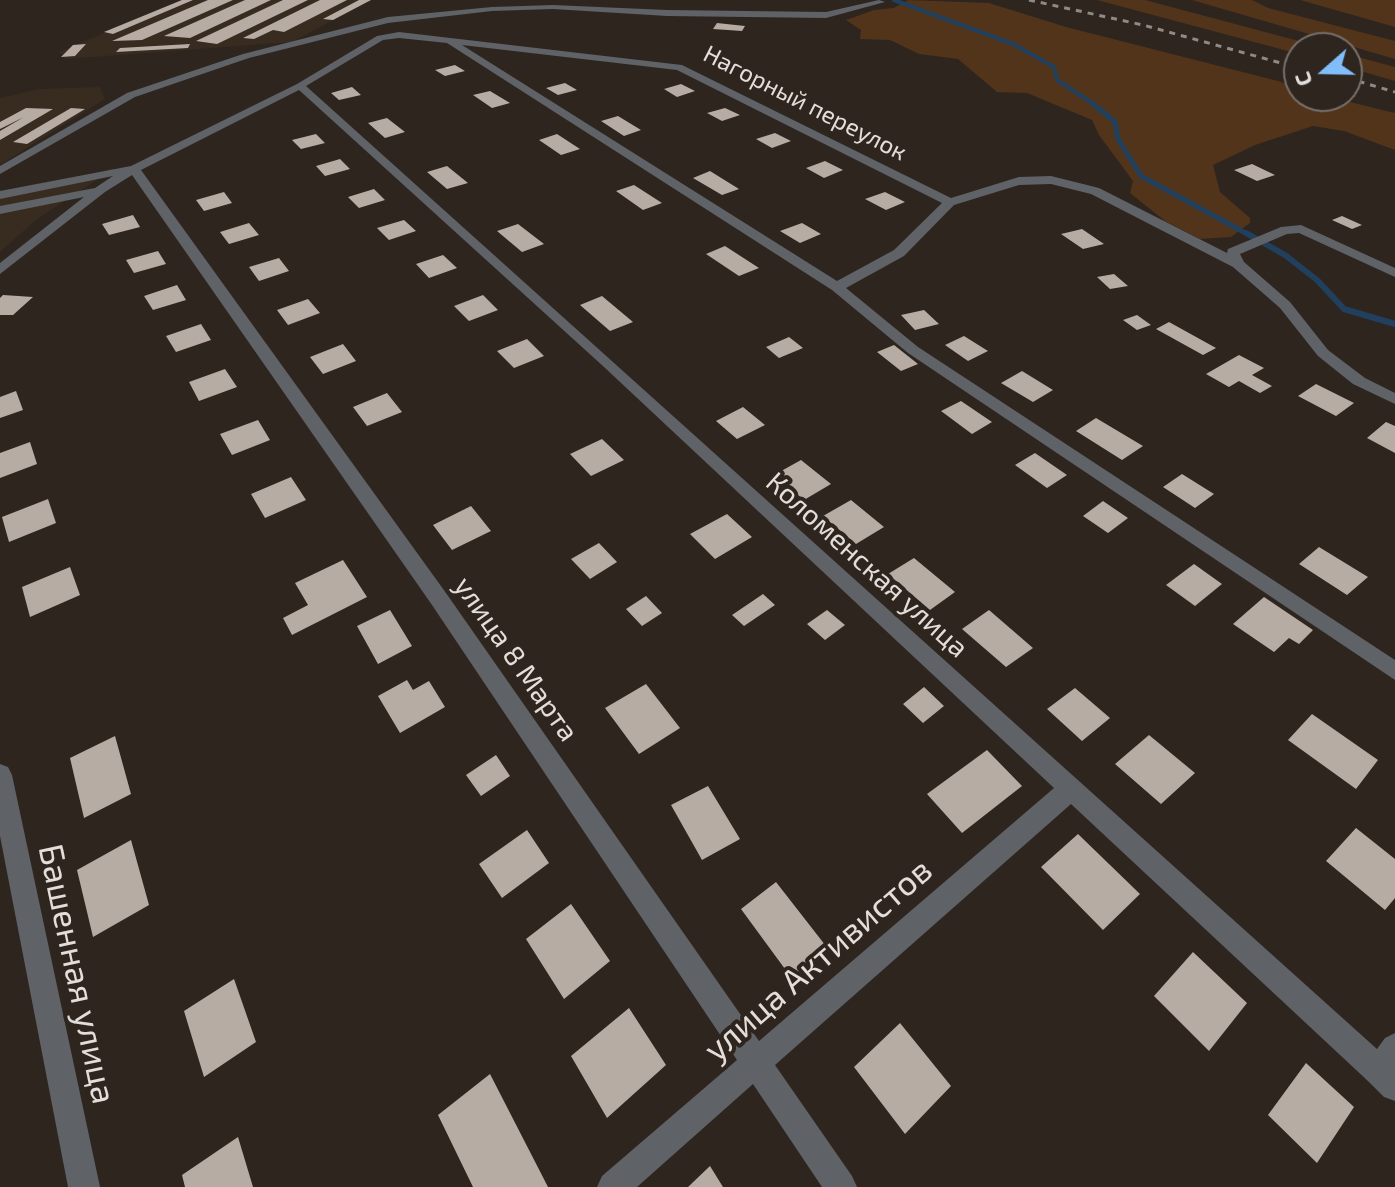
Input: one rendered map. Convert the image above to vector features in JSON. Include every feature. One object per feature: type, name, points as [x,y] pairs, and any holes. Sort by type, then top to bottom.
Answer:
[{"type":"street","points":[[0,171],[131,95],[246,56],[388,20],[492,9],[553,7],[667,13],[826,15],[881,2]]},
{"type":"street","name":"Нагорный переулок","points":[[300,86],[388,35],[445,38],[679,67],[950,202]]},
{"type":"street","name":"Нагорный переулок","points":[[445,38],[837,287],[913,350],[1395,671]]},
{"type":"street","points":[[0,270],[101,189],[134,169],[300,86]]},
{"type":"street","name":"Коломенская улица","points":[[300,86],[609,364],[1071,789],[1390,1069]]},
{"type":"street","points":[[0,195],[134,169]]},
{"type":"street","name":"улица 8 Марта","points":[[134,169],[439,599],[841,1187]]},
{"type":"street","points":[[837,287],[899,253],[950,202],[1019,181],[1051,180],[1095,191],[1238,264],[1285,305],[1336,365],[1395,399]]},
{"type":"street","points":[[0,210],[101,189]]},
{"type":"street","points":[[1238,264],[1233,252],[1285,230],[1301,229],[1395,273]]},
{"type":"street","name":"Башенная улица","points":[[0,775],[84,1187]]},
{"type":"street","name":"улица Активистов","points":[[613,1187],[1071,789]]},
{"type":"shaded area","points":[[182,0],[371,0],[292,42],[66,59],[59,52]]},
{"type":"shaded area","points":[[908,0],[989,3],[1066,27],[1283,83],[1283,112],[1363,112],[1363,105],[1395,113],[1395,150],[1344,131],[1313,126],[1255,145],[1213,165],[1220,192],[1250,218],[1250,223],[1231,237],[1200,239],[1165,221],[1130,193],[1133,181],[1099,135],[1092,120],[1027,93],[997,92],[958,59],[919,54],[890,40],[860,39],[861,30],[846,20],[874,10],[894,8]]},
{"type":"shaded area","points":[[1097,0],[1145,0],[1283,37],[1283,50]]},
{"type":"shaded area","points":[[1192,0],[1252,0],[1268,8],[1360,32],[1302,32]]},
{"type":"shaded area","points":[[1300,0],[1395,0],[1395,27]]},
{"type":"shaded area","points":[[1363,33],[1395,41],[1395,59],[1363,50]]},
{"type":"shaded area","points":[[1363,58],[1395,67],[1395,81],[1363,72]]},
{"type":"shaded area","points":[[100,87],[105,99],[0,165],[0,98],[39,89]]},
{"type":"shaded area","points":[[115,168],[36,220],[0,252],[0,198]]},
{"type":"building","points":[[182,0],[193,0],[113,34],[104,32]]},
{"type":"building","points":[[208,0],[233,0],[142,40],[112,41]]},
{"type":"building","points":[[245,0],[271,0],[190,38],[164,36]]},
{"type":"building","points":[[283,0],[308,0],[217,44],[196,41]]},
{"type":"building","points":[[320,0],[347,0],[284,32],[273,30],[254,39],[243,38]]},
{"type":"building","points":[[359,0],[371,0],[333,20],[323,19]]},
{"type":"building","points":[[717,23],[745,26],[742,31],[713,29]]},
{"type":"building","points":[[86,44],[75,56],[61,57],[73,45]]},
{"type":"building","points":[[190,44],[188,48],[116,52],[120,48]]},
{"type":"building","points":[[455,65],[465,71],[445,76],[435,70]]},
{"type":"building","points":[[565,83],[577,90],[558,95],[546,88]]},
{"type":"building","points":[[681,84],[695,91],[677,97],[664,89]]},
{"type":"building","points":[[352,87],[361,95],[339,100],[331,93]]},
{"type":"building","points":[[490,91],[510,103],[492,108],[473,95]]},
{"type":"building","points":[[26,108],[53,109],[0,140],[0,131],[24,117],[0,129],[0,122]]},
{"type":"building","points":[[71,108],[85,109],[27,144],[13,142]]},
{"type":"building","points":[[725,108],[740,115],[722,121],[707,113]]},
{"type":"building","points":[[618,116],[641,130],[624,136],[601,121]]},
{"type":"building","points":[[387,118],[405,132],[385,138],[368,123]]},
{"type":"building","points":[[775,133],[791,141],[772,148],[756,139]]},
{"type":"building","points":[[316,134],[325,143],[301,149],[292,140]]},
{"type":"building","points":[[557,134],[580,149],[561,155],[539,140]]},
{"type":"building","points":[[340,159],[350,169],[325,176],[316,166]]},
{"type":"building","points":[[825,161],[843,170],[824,178],[806,168]]},
{"type":"building","points":[[1252,164],[1275,175],[1257,181],[1234,170]]},
{"type":"building","points":[[447,166],[468,183],[447,189],[427,172]]},
{"type":"building","points":[[710,171],[739,189],[722,195],[693,178]]},
{"type":"building","points":[[634,185],[662,203],[643,210],[616,191]]},
{"type":"building","points":[[374,189],[385,200],[359,208],[348,197]]},
{"type":"building","points":[[224,192],[232,203],[204,211],[196,200]]},
{"type":"building","points":[[885,192],[905,202],[886,210],[865,199]]},
{"type":"building","points":[[133,215],[140,227],[109,235],[102,224]]},
{"type":"building","points":[[1342,216],[1362,225],[1352,229],[1332,220]]},
{"type":"building","points":[[404,220],[416,231],[389,240],[377,228]]},
{"type":"building","points":[[249,223],[259,235],[229,244],[220,232]]},
{"type":"building","points":[[802,223],[821,234],[800,243],[780,231]]},
{"type":"building","points":[[518,224],[544,244],[522,252],[497,231]]},
{"type":"building","points":[[1082,229],[1104,244],[1083,249],[1061,234]]},
{"type":"building","points":[[725,246],[759,268],[739,276],[706,254]]},
{"type":"building","points":[[158,251],[166,264],[134,273],[126,260]]},
{"type":"building","points":[[443,255],[457,268],[429,278],[416,264]]},
{"type":"building","points":[[279,258],[289,271],[259,281],[249,267]]},
{"type":"building","points":[[1114,274],[1128,286],[1110,289],[1097,277]]},
{"type":"building","points":[[177,285],[186,300],[153,310],[144,296]]},
{"type":"building","points":[[3,295],[33,297],[13,315],[0,315],[0,298]]},
{"type":"building","points":[[483,295],[498,310],[469,321],[454,306]]},
{"type":"building","points":[[602,296],[633,322],[610,331],[580,305]]},
{"type":"building","points":[[308,299],[320,313],[288,325],[277,310]]},
{"type":"building","points":[[924,310],[939,324],[915,330],[901,315]]},
{"type":"building","points":[[1137,315],[1151,325],[1137,330],[1123,320]]},
{"type":"building","points":[[1169,322],[1216,348],[1203,355],[1156,329]]},
{"type":"building","points":[[201,324],[211,340],[176,352],[166,336]]},
{"type":"building","points":[[964,336],[988,351],[968,361],[945,345]]},
{"type":"building","points":[[789,337],[803,348],[779,358],[766,347]]},
{"type":"building","points":[[527,339],[544,356],[514,368],[497,351]]},
{"type":"building","points":[[343,344],[356,361],[323,374],[310,357]]},
{"type":"building","points":[[894,345],[918,364],[901,371],[877,352]]},
{"type":"building","points":[[1239,355],[1264,368],[1252,375],[1272,386],[1260,393],[1239,381],[1229,387],[1206,374]]},
{"type":"building","points":[[225,369],[237,387],[199,401],[189,382]]},
{"type":"building","points":[[1022,371],[1053,390],[1033,402],[1001,383]]},
{"type":"building","points":[[1316,384],[1354,403],[1336,416],[1298,396]]},
{"type":"building","points":[[16,391],[23,410],[0,418],[0,397]]},
{"type":"building","points":[[387,393],[402,412],[367,426],[353,407]]},
{"type":"building","points":[[961,401],[992,422],[972,434],[941,411]]},
{"type":"building","points":[[743,407],[765,425],[737,439],[716,421]]},
{"type":"building","points":[[1096,418],[1143,446],[1122,460],[1076,431]]},
{"type":"building","points":[[258,420],[270,440],[232,455],[220,434]]},
{"type":"building","points":[[1386,422],[1395,426],[1395,453],[1367,438]]},
{"type":"building","points":[[602,439],[624,460],[591,476],[570,454]]},
{"type":"building","points":[[30,442],[37,464],[0,478],[0,453]]},
{"type":"building","points":[[1035,453],[1067,475],[1047,488],[1015,465]]},
{"type":"building","points":[[801,460],[831,484],[804,500],[774,475]]},
{"type":"building","points":[[1182,474],[1214,494],[1195,508],[1163,487]]},
{"type":"building","points":[[291,477],[306,500],[265,518],[251,494]]},
{"type":"building","points":[[48,499],[56,523],[9,542],[2,517]]},
{"type":"building","points":[[851,500],[884,527],[856,544],[823,516]]},
{"type":"building","points":[[1103,501],[1128,518],[1108,533],[1083,516]]},
{"type":"building","points":[[471,506],[491,531],[452,550],[433,525]]},
{"type":"building","points":[[727,514],[752,537],[715,559],[690,534]]},
{"type":"building","points":[[599,543],[617,562],[590,579],[571,559]]},
{"type":"building","points":[[1319,547],[1368,577],[1347,595],[1299,564]]},
{"type":"building","points":[[914,558],[955,592],[930,610],[888,574]]},
{"type":"building","points":[[343,560],[367,597],[292,635],[283,618],[308,605],[295,583]]},
{"type":"building","points":[[1194,564],[1222,584],[1195,606],[1166,585]]},
{"type":"building","points":[[70,567],[80,595],[30,617],[22,587]]},
{"type":"building","points":[[763,594],[775,605],[744,626],[732,615]]},
{"type":"building","points":[[646,596],[662,613],[642,626],[626,609]]},
{"type":"building","points":[[1264,597],[1313,630],[1299,644],[1289,638],[1274,652],[1233,624]]},
{"type":"building","points":[[390,610],[412,646],[378,664],[357,626]]},
{"type":"building","points":[[827,610],[845,625],[825,640],[807,624]]},
{"type":"building","points":[[989,610],[1033,648],[1006,667],[962,629]]},
{"type":"building","points":[[407,680],[413,690],[429,681],[445,707],[400,733],[378,696]]},
{"type":"building","points":[[646,684],[680,728],[639,754],[605,708]]},
{"type":"building","points":[[924,687],[944,706],[923,723],[903,704]]},
{"type":"building","points":[[1075,688],[1110,718],[1082,741],[1047,709]]},
{"type":"building","points":[[1312,714],[1378,760],[1356,789],[1288,740]]},
{"type":"building","points":[[1149,735],[1195,773],[1161,804],[1115,764]]},
{"type":"building","points":[[115,736],[131,794],[84,818],[70,758]]},
{"type":"building","points":[[987,750],[1022,786],[962,833],[927,794]]},
{"type":"building","points":[[496,755],[510,776],[481,796],[466,775]]},
{"type":"building","points":[[708,786],[740,839],[702,860],[671,805]]},
{"type":"building","points":[[1356,828],[1395,859],[1395,898],[1385,910],[1326,861]]},
{"type":"building","points":[[527,830],[549,863],[502,898],[479,864]]},
{"type":"building","points":[[1078,834],[1140,894],[1103,930],[1041,867]]},
{"type":"building","points":[[131,840],[149,905],[93,937],[77,870]]},
{"type":"building","points":[[776,882],[829,950],[793,980],[741,909]]},
{"type":"building","points":[[571,904],[610,961],[564,999],[526,939]]},
{"type":"building","points":[[1193,952],[1247,1003],[1209,1051],[1154,996]]},
{"type":"building","points":[[234,979],[256,1042],[204,1077],[184,1011]]},
{"type":"building","points":[[629,1008],[666,1065],[607,1118],[571,1056]]},
{"type":"building","points":[[900,1023],[951,1086],[905,1134],[854,1067]]},
{"type":"building","points":[[1306,1063],[1354,1107],[1317,1163],[1268,1115]]},
{"type":"building","points":[[490,1074],[548,1187],[473,1187],[438,1115]]},
{"type":"building","points":[[238,1137],[253,1187],[185,1187],[182,1175]]},
{"type":"building","points":[[710,1166],[723,1187],[688,1187]]},
{"type":"waterway","points":[[894,0],[1013,44],[1054,67],[1057,80],[1092,103]]},
{"type":"waterway","points":[[1092,103],[1115,122],[1118,139],[1141,176],[1249,235]]},
{"type":"waterway","points":[[1246,233],[1285,255],[1317,280],[1344,309],[1395,324]]},
{"type":"railway","points":[[1029,0],[1143,25],[1283,64]]},
{"type":"railway","points":[[1363,83],[1395,92]]}]
